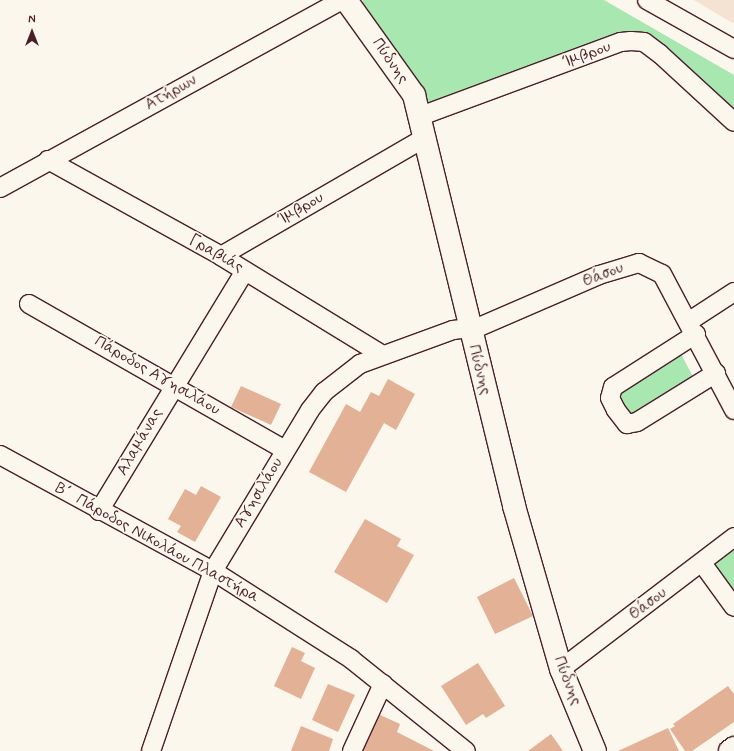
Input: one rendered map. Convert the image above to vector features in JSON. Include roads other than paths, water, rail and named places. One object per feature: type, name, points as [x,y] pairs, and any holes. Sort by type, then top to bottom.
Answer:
[{"type":"street","name":"Ατήρων","points":[[0,188],[48,160],[342,0]]},
{"type":"street","name":"Πύδνης","points":[[346,0],[402,75],[414,95],[423,139],[469,330],[514,506],[561,669],[595,751]]},
{"type":"street","points":[[647,0],[734,49]]},
{"type":"street","name":"Ίμβρου","points":[[418,117],[631,41],[644,42],[660,54],[734,122]]},
{"type":"street","name":"Ίμβρου","points":[[221,256],[423,139]]},
{"type":"street","name":"Γραβιάς","points":[[48,160],[221,256],[381,354]]},
{"type":"street","name":"Θάσου","points":[[469,330],[600,275],[639,263],[650,266],[662,274],[716,373],[734,410]]},
{"type":"street","name":"Αλαμάνας","points":[[99,511],[174,385],[246,271]]},
{"type":"street","points":[[716,373],[637,422],[627,424],[610,398],[613,387],[692,328],[734,292]]},
{"type":"street","name":"Πάροδος Αγησιλάου","points":[[28,304],[174,385],[285,450]]},
{"type":"street","name":"Αγησιλάου","points":[[151,751],[213,571],[285,450],[324,392],[342,376],[381,354],[453,330],[469,330]]},
{"type":"street","name":"Β΄ Πάροδος Νικολάου Πλαστήρα","points":[[0,455],[99,511],[213,571],[351,659],[466,751]]},
{"type":"street","name":"Θάσου","points":[[561,669],[702,563],[734,537]]},
{"type":"street","points":[[702,563],[734,607]]},
{"type":"street","points":[[352,751],[383,684]]},
{"type":"street","points":[[730,751],[734,748]]}]
